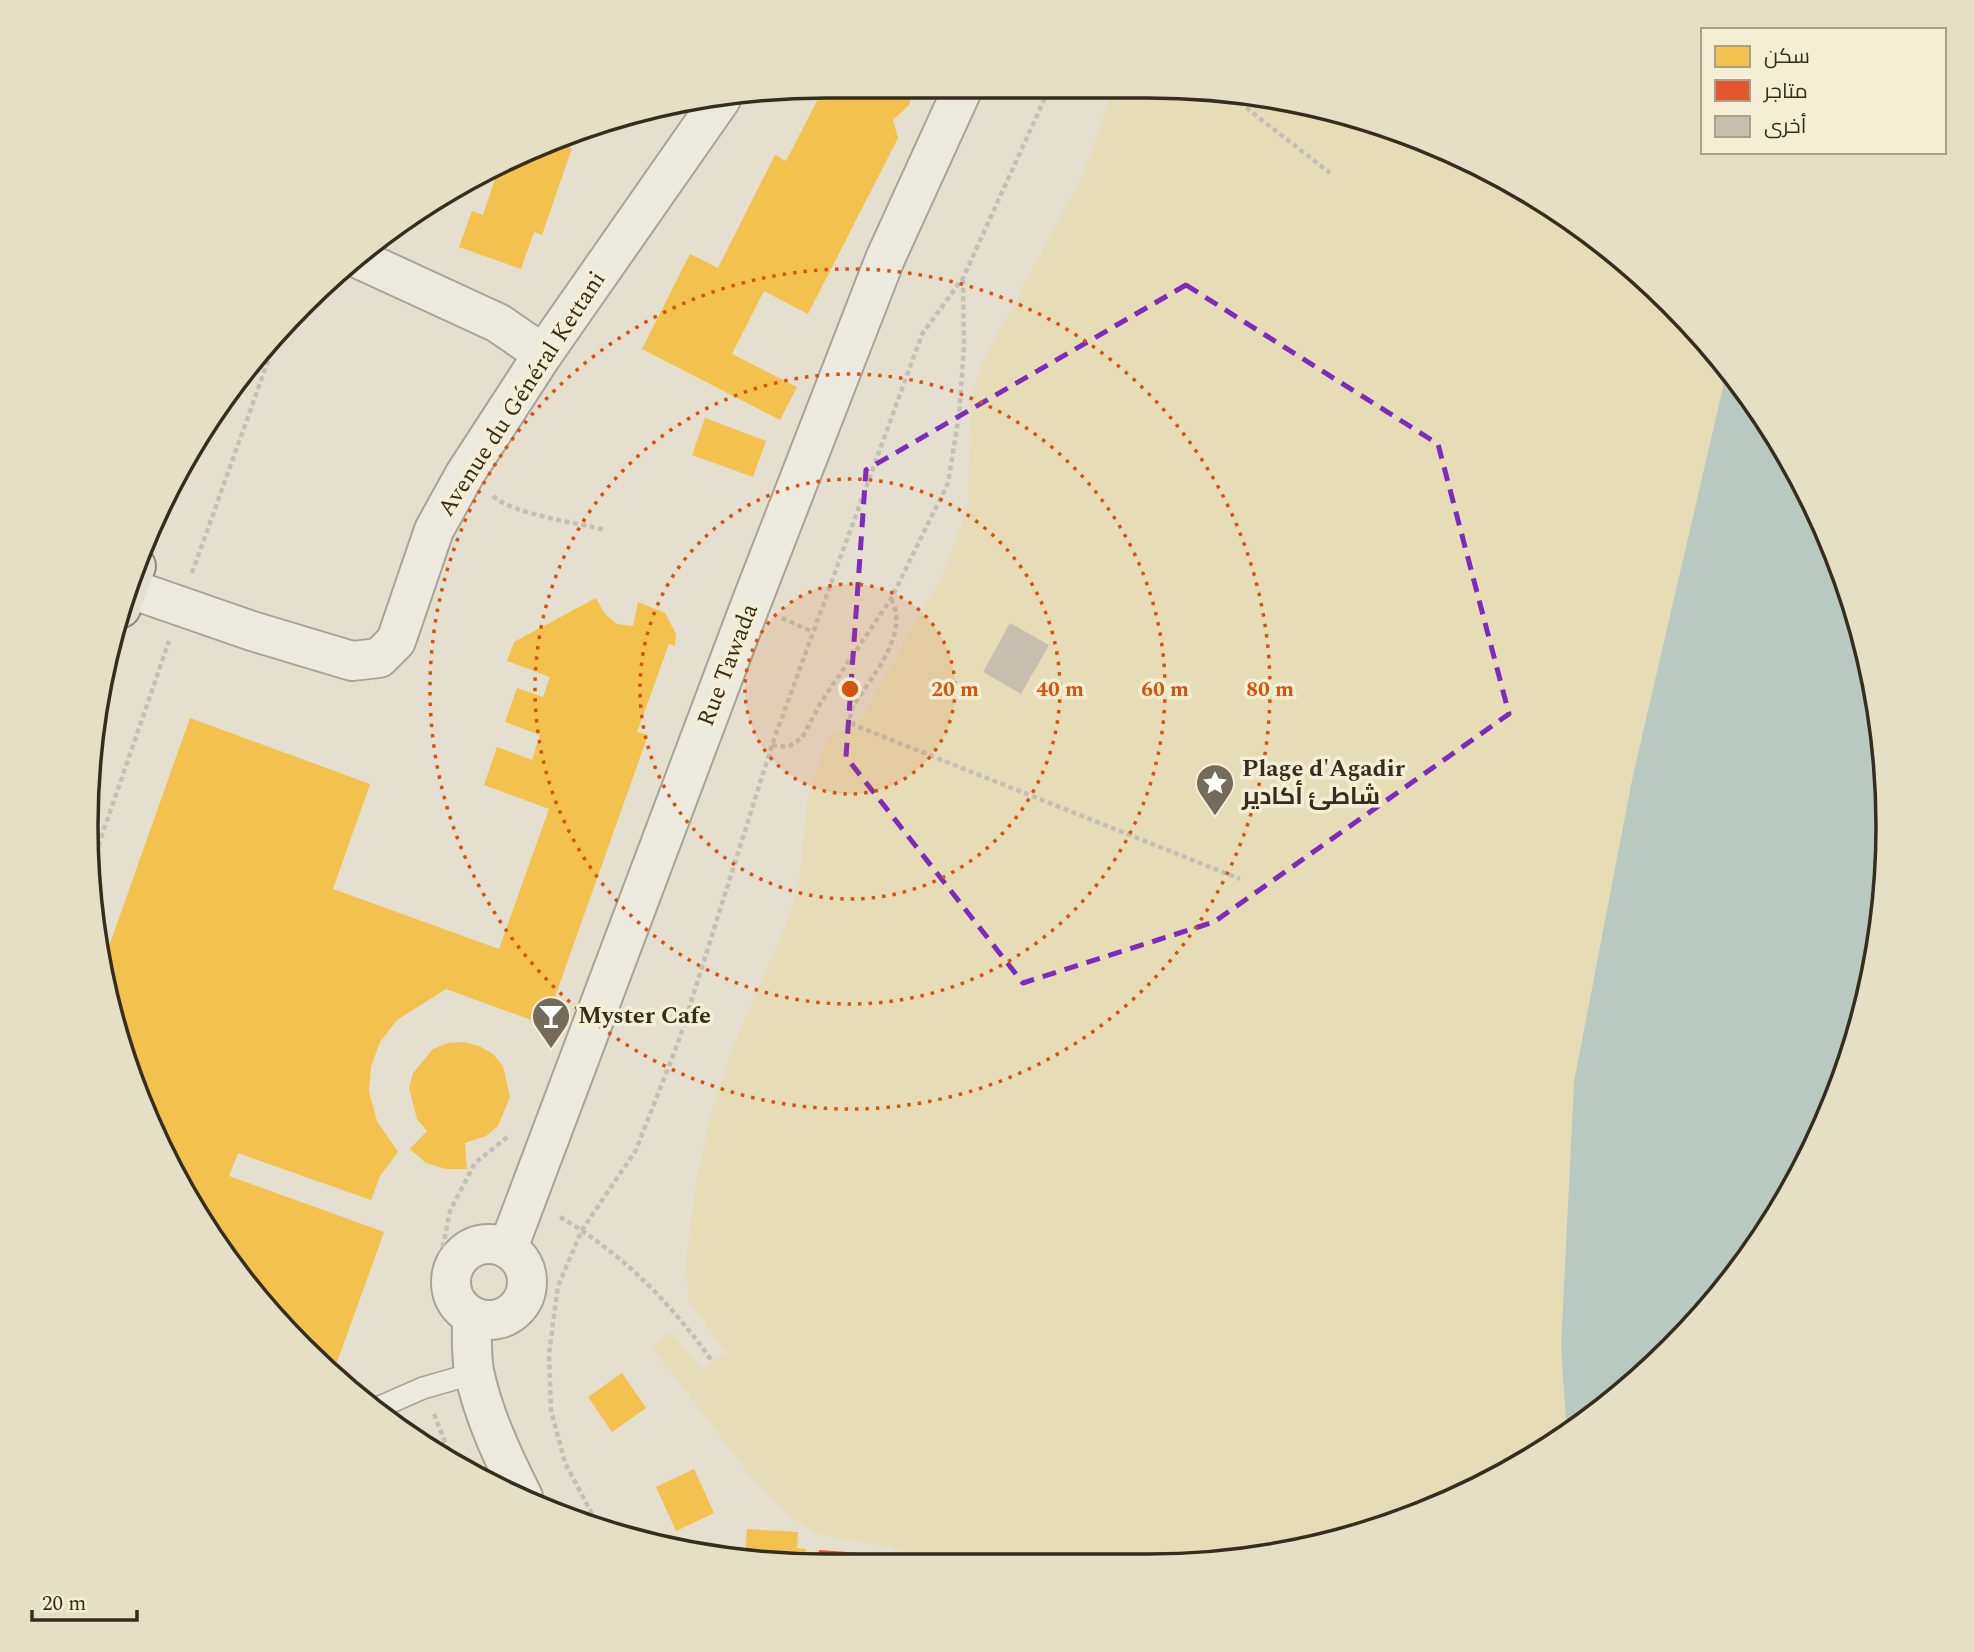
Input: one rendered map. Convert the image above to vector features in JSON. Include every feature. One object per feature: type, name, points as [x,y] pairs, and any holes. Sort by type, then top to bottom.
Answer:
[{"type":"street","name":"Rue Tawada","points":[[508,1248],[750,606],[875,284],[959,98]]},
{"type":"street","name":"Avenue du Général Kettani","points":[[137,591],[252,631],[352,661],[379,658],[396,641],[434,530],[463,477],[543,354],[716,106]]},
{"type":"street","points":[[366,262],[498,323],[543,354]]},
{"type":"street","points":[[471,1317],[497,1320],[519,1306],[526,1294],[525,1268],[519,1256],[508,1248],[484,1243],[463,1253],[455,1263],[451,1275],[454,1299],[471,1317],[475,1373],[503,1457],[517,1485]]},
{"type":"lane","points":[[384,1405],[423,1388],[475,1373]]},
{"type":"path","points":[[593,1515],[565,1463],[551,1410],[549,1354],[558,1286],[582,1230],[636,1150],[674,1052],[772,746],[922,334],[963,278],[1045,98]]},
{"type":"path","points":[[1241,104],[1330,173]]},
{"type":"path","points":[[772,746],[788,747],[802,738],[821,702],[891,599],[948,483],[959,415],[964,347],[963,278]]},
{"type":"path","points":[[463,477],[499,502],[605,530]]},
{"type":"path","points":[[891,599],[898,626],[850,712],[853,725],[1240,879]]},
{"type":"path","points":[[775,615],[813,632]]},
{"type":"path","points":[[548,1210],[582,1230],[630,1265],[682,1319],[712,1362]]},
{"type":"path","points":[[423,1388],[446,1446]]},
{"type":"highlighted area","points":[[1186,285],[1438,444],[1509,714],[1214,922],[1023,983],[846,757],[866,470]]},
{"type":"sand","name":"Plage d'Agadir شاطئ أكادير","points":[[1110,98],[1243,104],[1290,112],[1382,137],[1427,153],[1470,173],[1512,196],[1591,248],[1663,311],[1724,381],[1633,775],[1574,1082],[1561,1347],[1566,1421],[1512,1456],[1427,1499],[1336,1529],[1290,1540],[1243,1548],[1148,1554],[908,1554],[898,1549],[816,1534],[790,1516],[749,1474],[652,1347],[672,1332],[702,1370],[726,1352],[689,1302],[686,1264],[695,1190],[711,1114],[732,1049],[784,929],[799,884],[808,795],[828,738],[860,721],[944,573],[968,506],[970,401],[983,362],[1083,174]]},
{"type":"shaded area","points":[[1724,381],[1778,462],[1801,504],[1821,547],[1851,638],[1870,731],[1874,778],[1876,826],[1870,921],[1862,968],[1837,1060],[1821,1105],[1778,1190],[1726,1269],[1663,1341],[1591,1404],[1566,1421],[1561,1347],[1574,1082],[1633,775]]},
{"type":"building: سكن","points":[[818,98],[912,98],[909,105],[893,120],[898,138],[808,314],[764,291],[732,354],[797,387],[780,420],[642,349],[690,254],[718,268],[775,155],[786,161]]},
{"type":"building: سكن","points":[[566,146],[572,148],[542,235],[534,232],[521,269],[459,247],[472,211],[483,215],[495,178],[547,153]]},
{"type":"building: سكن","points":[[705,418],[766,441],[753,477],[692,455]]},
{"type":"building: سكن","points":[[596,598],[605,614],[617,624],[633,626],[638,602],[665,613],[676,634],[675,646],[669,644],[637,732],[648,735],[545,1025],[446,989],[397,1020],[380,1042],[371,1067],[369,1092],[377,1121],[398,1152],[380,1176],[371,1200],[238,1153],[229,1176],[384,1232],[336,1364],[311,1341],[248,1269],[196,1190],[173,1148],[153,1105],[137,1060],[123,1014],[109,947],[190,718],[370,784],[333,889],[499,949],[549,809],[484,785],[497,747],[532,760],[540,735],[505,722],[517,688],[543,697],[550,677],[507,661],[514,642]]},
{"type":"building: سكن","points":[[464,1042],[493,1054],[503,1066],[510,1097],[498,1126],[486,1136],[465,1143],[467,1169],[446,1169],[426,1163],[410,1149],[427,1131],[417,1119],[409,1088],[413,1073],[433,1049],[448,1043]]},
{"type":"building: سكن","points":[[622,1373],[646,1408],[612,1432],[588,1397]]},
{"type":"building: سكن","points":[[694,1469],[714,1513],[676,1531],[656,1487]]},
{"type":"building: سكن","points":[[747,1529],[798,1532],[797,1548],[806,1549],[806,1553],[746,1549]]},
{"type":"building: متاجر","points":[[819,1550],[876,1554],[826,1554],[819,1554]]},
{"type":"building: أخرى","points":[[1010,623],[1049,645],[1021,694],[983,672]]},
{"type":"place","name":"Plage d'Agadir شاطئ أكادير","points":[[1215,817]]},
{"type":"place","name":"Myster Cafe","points":[[551,1050]]}]
